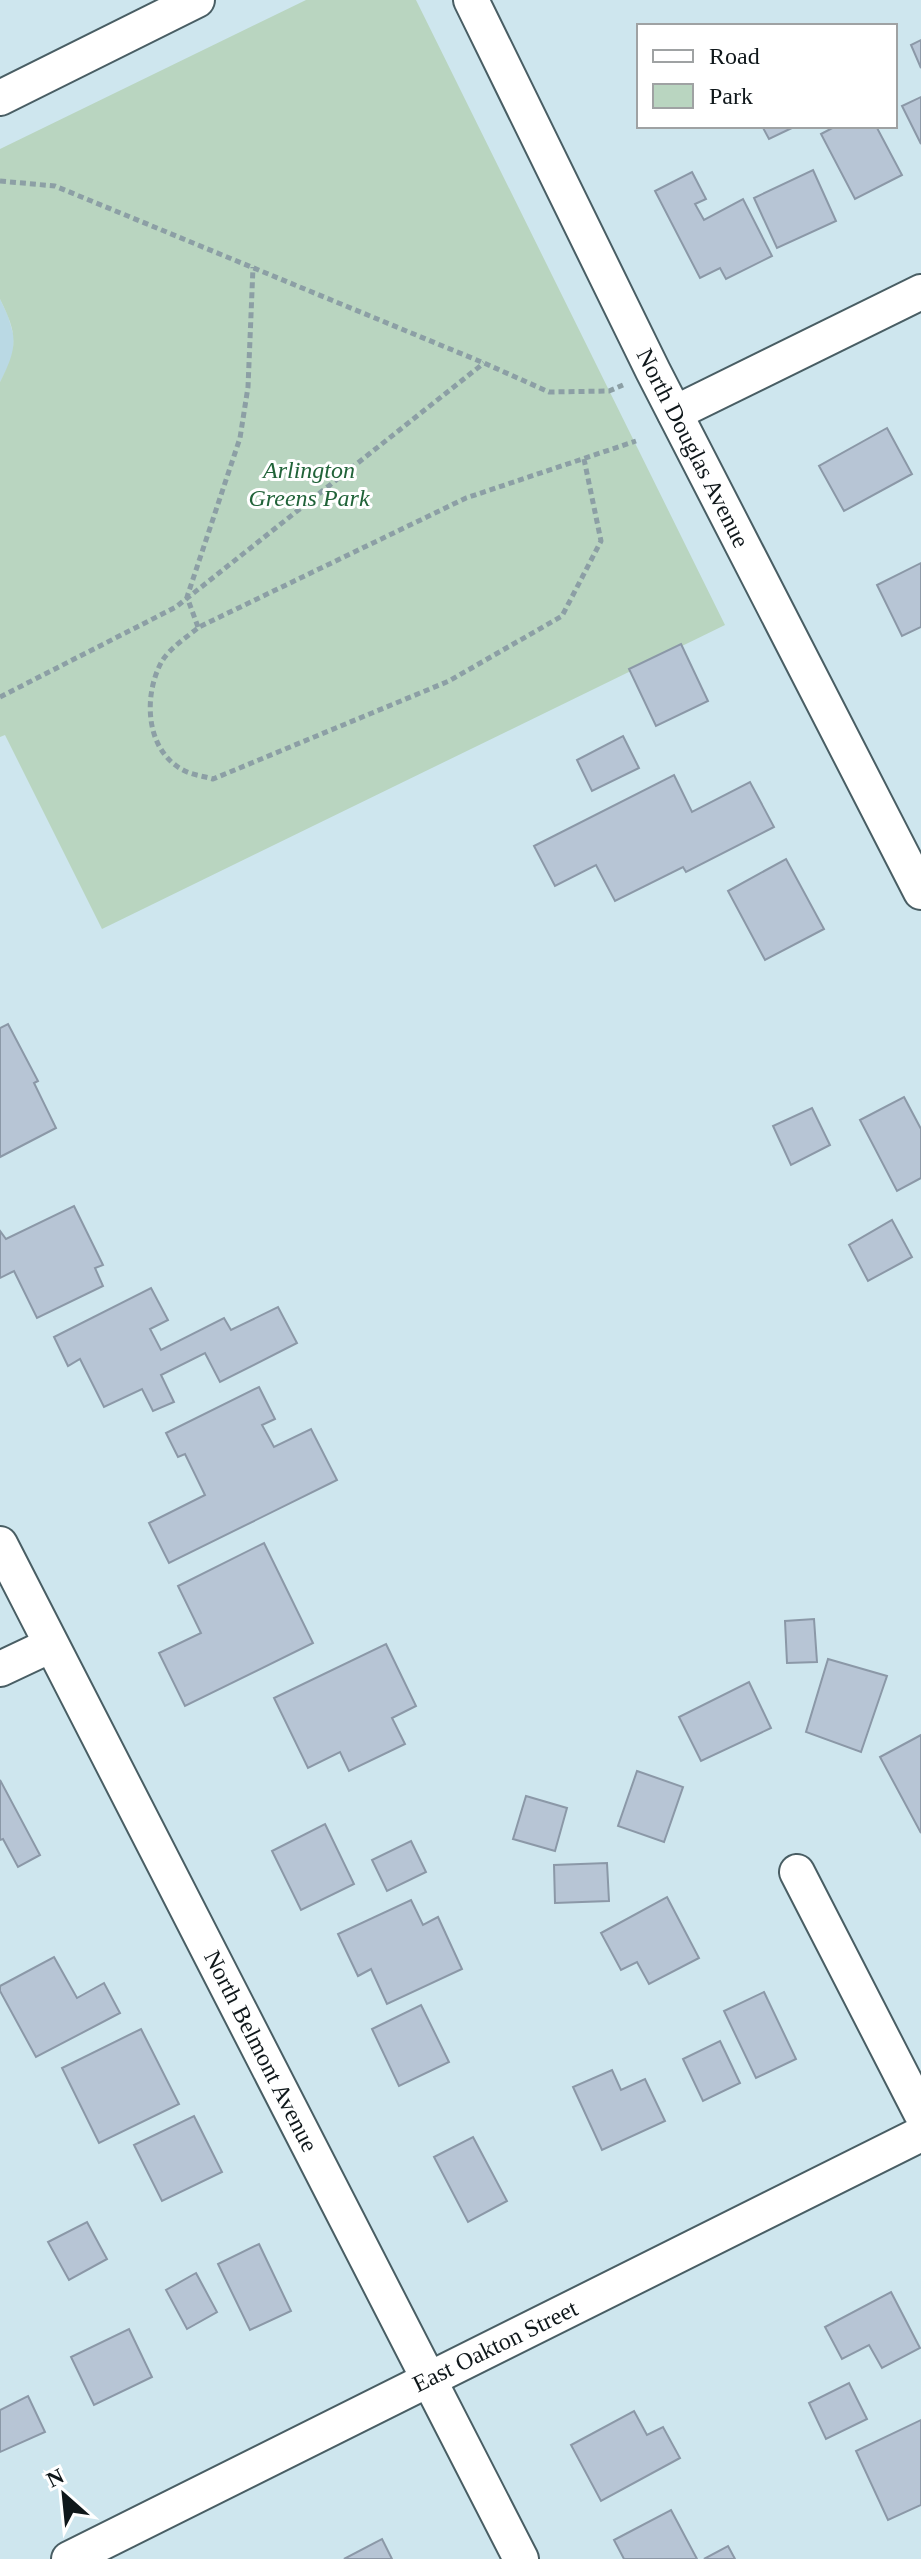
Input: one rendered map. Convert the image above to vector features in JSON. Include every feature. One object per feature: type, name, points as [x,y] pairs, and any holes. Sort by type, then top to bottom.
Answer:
[{"type":"street","points":[[0,98],[197,0]]},
{"type":"street","name":"North Douglas Avenue","points":[[471,0],[653,371],[921,892]]},
{"type":"street","points":[[675,413],[921,292]]},
{"type":"street","name":"North Belmont Avenue","points":[[0,1544],[521,2559]]},
{"type":"street","points":[[0,1669],[51,1645]]},
{"type":"street","points":[[797,1872],[921,2113]]},
{"type":"street","name":"East Oakton Street","points":[[69,2559],[921,2134]]},
{"type":"path","points":[[0,181],[55,186],[549,392],[609,391],[653,371]]},
{"type":"path","points":[[199,627],[187,597],[240,438],[248,387],[253,267]]},
{"type":"path","points":[[0,697],[176,607],[484,363]]},
{"type":"path","points":[[584,459],[601,541],[562,616],[449,681],[213,779],[182,770],[160,749],[149,717],[152,685],[163,658],[199,627],[466,498],[636,441]]},
{"type":"shaded area","points":[[0,299],[14,337],[13,357],[0,382]]},
{"type":"green space","name":"Arlington Greens Park","points":[[306,0],[416,0],[725,625],[102,929],[5,735],[0,737],[0,382],[14,341],[0,299],[0,149]]},
{"type":"building","points":[[921,40],[921,68],[911,45]]},
{"type":"building","points":[[921,97],[921,144],[902,106]]},
{"type":"building","points":[[763,128],[792,128],[769,139]]},
{"type":"building","points":[[832,128],[877,128],[902,175],[855,199],[821,134]]},
{"type":"building","points":[[813,170],[836,221],[777,248],[754,198]]},
{"type":"building","points":[[692,172],[706,199],[695,204],[704,220],[743,199],[772,256],[726,279],[720,268],[700,278],[655,191]]},
{"type":"building","points":[[887,428],[912,474],[844,511],[819,466]]},
{"type":"building","points":[[921,563],[921,627],[902,636],[877,585]]},
{"type":"building","points":[[681,644],[708,701],[656,726],[629,669]]},
{"type":"building","points":[[623,736],[639,768],[592,791],[577,760]]},
{"type":"building","points":[[674,775],[692,812],[750,782],[774,827],[686,872],[683,867],[615,901],[596,865],[555,886],[534,846]]},
{"type":"building","points":[[786,859],[824,929],[765,960],[728,891]]},
{"type":"building","points":[[8,1024],[38,1081],[34,1083],[56,1128],[0,1157],[0,1028]]},
{"type":"building","points":[[904,1097],[921,1129],[921,1178],[897,1191],[860,1120]]},
{"type":"building","points":[[812,1108],[830,1145],[791,1165],[773,1126]]},
{"type":"building","points":[[74,1206],[103,1265],[95,1268],[103,1286],[37,1318],[14,1271],[0,1278],[0,1231],[6,1239]]},
{"type":"building","points":[[892,1220],[912,1257],[868,1281],[849,1245]]},
{"type":"building","points":[[151,1288],[168,1320],[150,1329],[161,1350],[224,1318],[231,1330],[278,1307],[297,1343],[220,1382],[205,1353],[161,1375],[174,1402],[153,1411],[142,1389],[104,1407],[80,1359],[68,1366],[54,1337]]},
{"type":"building","points":[[259,1387],[275,1419],[262,1425],[274,1447],[311,1429],[337,1480],[169,1563],[149,1523],[205,1495],[185,1454],[178,1457],[166,1433]]},
{"type":"building","points":[[264,1543],[313,1643],[185,1706],[159,1653],[201,1633],[178,1586]]},
{"type":"building","points":[[814,1619],[817,1662],[787,1663],[785,1621]]},
{"type":"building","points":[[386,1644],[416,1706],[392,1718],[405,1744],[349,1771],[340,1752],[308,1768],[274,1698]]},
{"type":"building","points":[[828,1659],[887,1676],[861,1752],[806,1732]]},
{"type":"building","points":[[749,1682],[771,1728],[701,1761],[679,1717]]},
{"type":"building","points":[[921,1735],[921,1833],[880,1757]]},
{"type":"building","points":[[637,1771],[683,1787],[664,1842],[618,1826]]},
{"type":"building","points":[[0,1780],[40,1855],[18,1867],[3,1839],[0,1840]]},
{"type":"building","points":[[526,1796],[567,1808],[555,1851],[513,1839]]},
{"type":"building","points":[[325,1824],[354,1884],[301,1910],[272,1851]]},
{"type":"building","points":[[411,1841],[426,1872],[387,1891],[372,1860]]},
{"type":"building","points":[[607,1863],[609,1901],[555,1903],[554,1865]]},
{"type":"building","points":[[667,1897],[699,1958],[649,1984],[637,1962],[621,1970],[601,1933]]},
{"type":"building","points":[[411,1900],[423,1925],[438,1917],[462,1969],[387,2004],[371,1969],[358,1976],[338,1934]]},
{"type":"building","points":[[54,1957],[77,1998],[104,1983],[120,2013],[36,2057],[0,1986]]},
{"type":"building","points":[[764,1992],[796,2059],[756,2078],[724,2011]]},
{"type":"building","points":[[421,2005],[449,2062],[399,2086],[372,2029]]},
{"type":"building","points":[[141,2029],[179,2104],[99,2143],[62,2068]]},
{"type":"building","points":[[720,2041],[740,2083],[703,2101],[683,2059]]},
{"type":"building","points":[[612,2070],[621,2090],[645,2079],[665,2121],[602,2150],[573,2087]]},
{"type":"building","points":[[194,2116],[222,2172],[162,2201],[134,2145]]},
{"type":"building","points":[[473,2137],[507,2201],[468,2222],[434,2157]]},
{"type":"building","points":[[87,2222],[107,2259],[69,2280],[48,2242]]},
{"type":"building","points":[[259,2244],[291,2311],[250,2330],[218,2264]]},
{"type":"building","points":[[196,2273],[217,2312],[187,2329],[166,2290]]},
{"type":"building","points":[[891,2292],[920,2348],[882,2368],[869,2345],[842,2359],[825,2327]]},
{"type":"building","points":[[129,2329],[152,2377],[94,2405],[71,2357]]},
{"type":"building","points":[[849,2383],[867,2419],[826,2439],[809,2403]]},
{"type":"building","points":[[28,2396],[45,2432],[0,2452],[0,2410]]},
{"type":"building","points":[[634,2411],[647,2435],[663,2427],[680,2458],[601,2501],[571,2445]]},
{"type":"building","points":[[921,2420],[921,2505],[888,2520],[856,2451]]},
{"type":"building","points":[[671,2510],[697,2559],[624,2559],[614,2540]]},
{"type":"building","points":[[382,2539],[392,2559],[344,2559]]},
{"type":"building","points":[[728,2546],[735,2559],[704,2559]]}]
